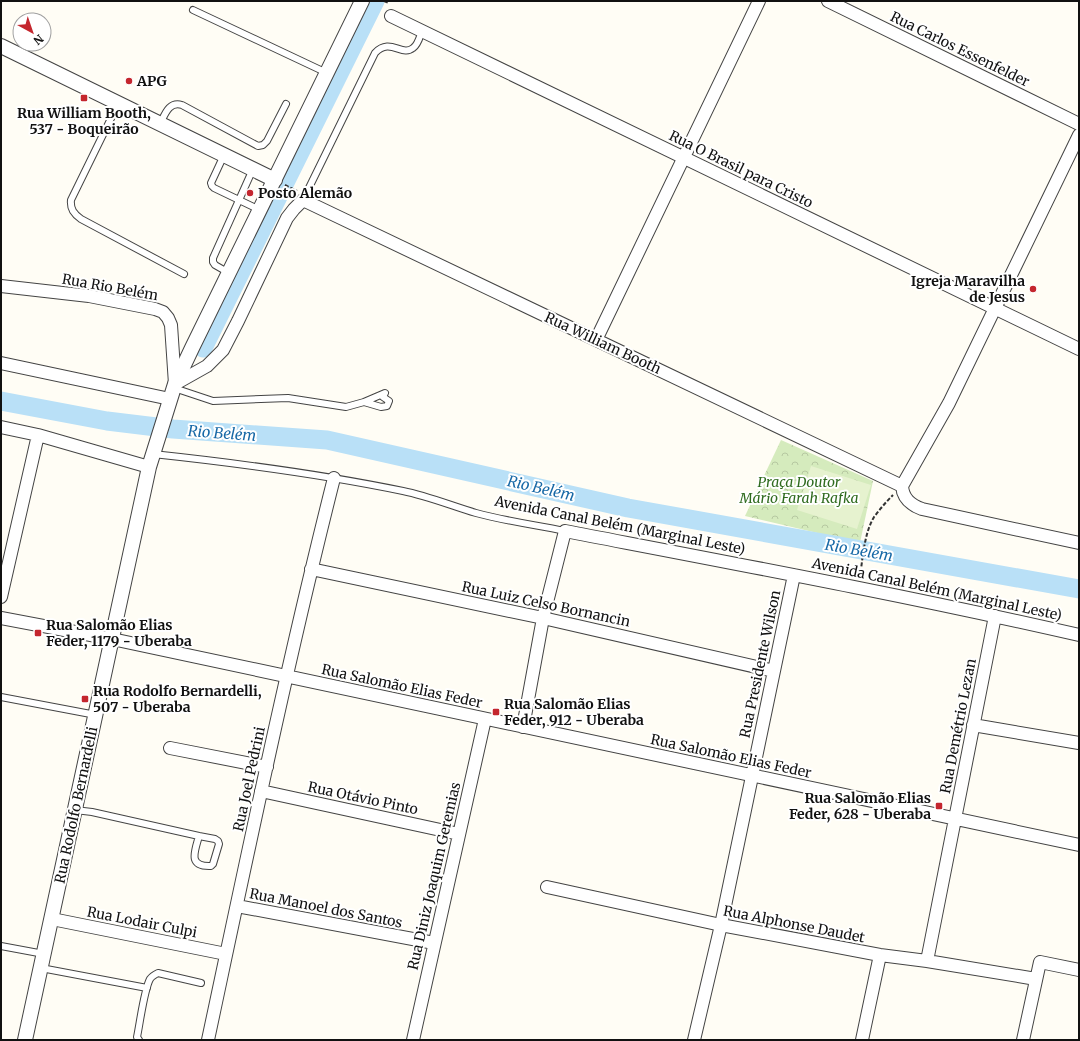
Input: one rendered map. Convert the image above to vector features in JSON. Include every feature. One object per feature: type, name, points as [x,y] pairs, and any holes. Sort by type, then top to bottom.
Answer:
[{"type":"street","name":"Rua Rodolfo Bernardelli","points":[[26,1040],[40,968],[52,919],[151,460],[172,396],[260,210],[279,182],[327,74],[362,1]]},
{"type":"street","points":[[596,340],[759,1]]},
{"type":"street","name":"Rua Carlos Essenfelder","points":[[828,1],[1079,124]]},
{"type":"street","name":"Rua O Brasil para Cristo","points":[[391,16],[1079,349]]},
{"type":"street","points":[[1,46],[279,182]]},
{"type":"street","points":[[1079,135],[949,403],[902,486],[903,494],[908,501],[922,509],[1079,543]]},
{"type":"street","points":[[1,363],[172,396],[223,350],[287,218],[294,209],[300,195]]},
{"type":"street","name":"Rua William Booth","points":[[300,195],[596,340],[902,486]]},
{"type":"street","name":"Rua Rio Belém","points":[[1,286],[112,300],[155,309],[162,312],[168,318],[171,325],[172,396]]},
{"type":"street","name":"Avenida Canal Belém (Marginal Leste)","points":[[1,427],[151,460]]},
{"type":"street","points":[[1,598],[38,435]]},
{"type":"street","name":"Rua Joel Pedrini","points":[[208,1040],[286,677],[334,478]]},
{"type":"street","points":[[522,727],[543,618],[566,530]]},
{"type":"street","name":"Avenida Canal Belém (Marginal Leste)","points":[[566,530],[995,616],[1079,635]]},
{"type":"street","name":"Rua Luiz Celso Bornancin","points":[[311,569],[543,618],[774,671]]},
{"type":"street","name":"Rua Presidente Wilson","points":[[694,1040],[721,925],[794,575]]},
{"type":"street","name":"Rua Demétrio Lezan","points":[[927,961],[995,616]]},
{"type":"street","name":"Rua Salomão Elias Feder","points":[[1,618],[112,640],[1079,845]]},
{"type":"street","name":"Rua Diniz Joaquim Geremias","points":[[413,1040],[484,719]]},
{"type":"street","points":[[973,725],[1079,743]]},
{"type":"street","points":[[170,748],[267,767]]},
{"type":"street","name":"Rua Otávio Pinto","points":[[261,792],[459,834]]},
{"type":"street","name":"Rua Alphonse Daudet","points":[[547,887],[721,925],[880,955],[927,961],[1036,979]]},
{"type":"street","name":"Rua Manoel dos Santos","points":[[236,906],[434,943]]},
{"type":"street","name":"Rua Lodair Culpi","points":[[52,919],[226,954]]},
{"type":"street","points":[[862,1040],[880,955]]},
{"type":"street","points":[[1023,1040],[1040,962],[1079,970]]},
{"type":"lane","points":[[193,10],[327,74]]},
{"type":"lane","points":[[300,195],[375,53],[381,47],[388,46],[408,50],[413,48],[422,31]]},
{"type":"lane","points":[[160,124],[170,106],[177,103],[258,146],[267,142],[286,104]]},
{"type":"lane","points":[[118,104],[70,200],[70,208],[81,220],[184,274]]},
{"type":"lane","points":[[224,155],[211,183],[212,186],[260,210]]},
{"type":"lane","points":[[229,273],[215,265],[213,258],[254,170]]},
{"type":"lane","points":[[172,396],[213,401],[288,398],[346,407],[364,402]]},
{"type":"lane","name":"Avenida Canal Belém (Marginal Leste)","points":[[151,460],[225,462],[334,478],[404,491],[436,499],[476,513],[566,530]]},
{"type":"lane","points":[[1,697],[96,715]]},
{"type":"lane","points":[[75,810],[215,839],[219,844],[211,866],[197,864],[194,861],[193,857],[199,836]]},
{"type":"lane","points":[[1,946],[44,954]]},
{"type":"lane","points":[[40,968],[147,988]]},
{"type":"lane","points":[[138,1040],[137,1037],[147,988],[149,980],[153,975],[158,973],[201,983]]},
{"type":"path","points":[[384,1],[389,3]]},
{"type":"path","points":[[279,182],[300,195]]},
{"type":"path","points":[[860,576],[870,525],[879,511],[902,486]]},
{"type":"green space","name":"Praça Doutor Mário Farah Rafka","points":[[781,440],[873,481],[860,543],[745,516]]},
{"type":"green space","points":[[811,466],[871,485],[857,529],[797,510]]},
{"type":"waterway","points":[[203,348],[375,1]]},
{"type":"waterway","name":"Rio Belém","points":[[1,401],[107,421],[173,429],[327,440],[628,508],[1079,589]]},
{"type":"place","name":"APG","points":[[129,81]]},
{"type":"place","name":"Rua William Booth, 537 - Boqueirão","points":[[84,98]]},
{"type":"place","name":"Posto Alemão","points":[[250,193]]},
{"type":"place","name":"Igreja Maravilha de Jesus","points":[[1033,289]]},
{"type":"place","name":"Rua Salomão Elias Feder, 1179 - Uberaba","points":[[38,633]]},
{"type":"place","name":"Rua Rodolfo Bernardelli, 507 - Uberaba","points":[[85,699]]},
{"type":"place","name":"Rua Salomão Elias Feder, 912 - Uberaba","points":[[496,712]]},
{"type":"place","name":"Rua Salomão Elias Feder, 628 - Uberaba","points":[[939,806]]}]
